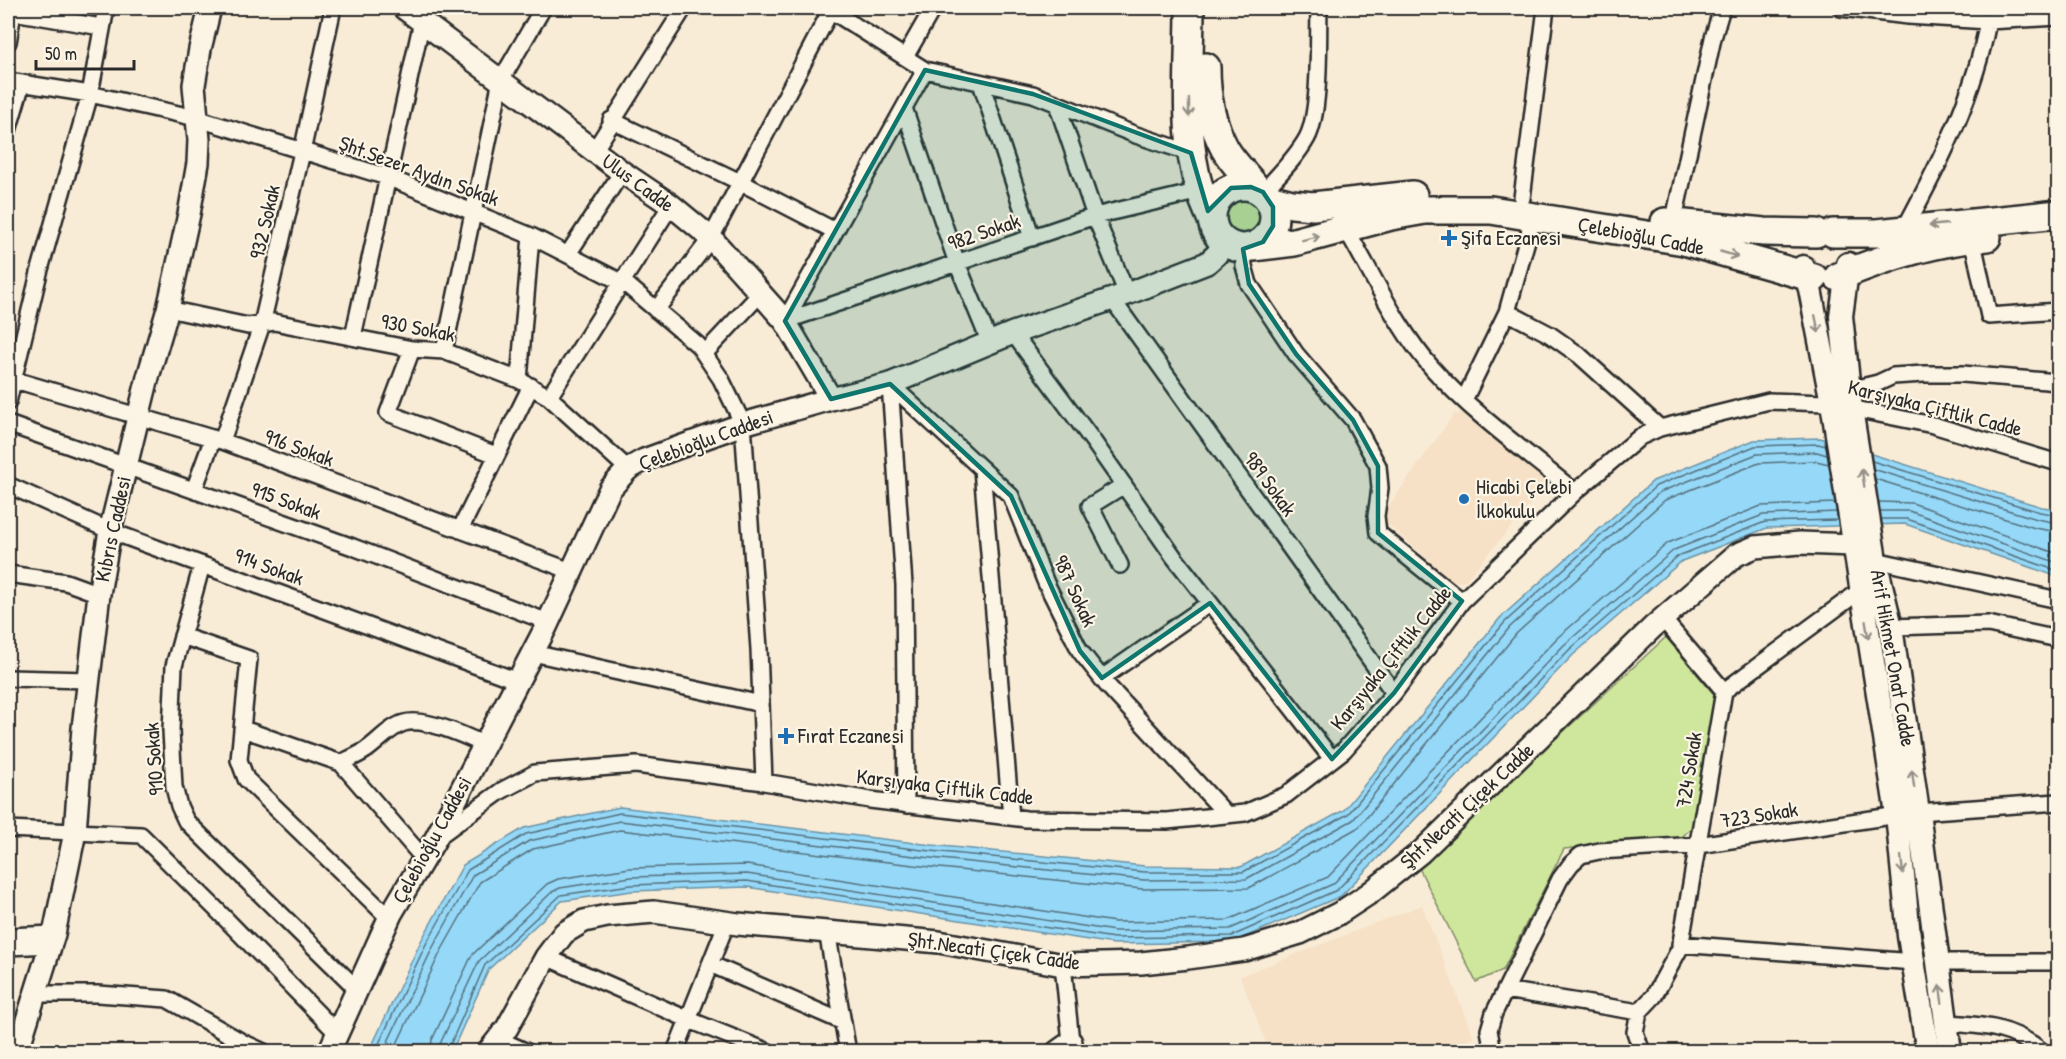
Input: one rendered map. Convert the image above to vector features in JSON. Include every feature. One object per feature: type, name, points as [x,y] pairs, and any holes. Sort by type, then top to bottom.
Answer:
[{"type":"highway","points":[[1190,8],[1189,127],[1191,153],[1200,191],[1233,240],[1263,242],[1274,226],[1275,217],[1263,193],[1225,149],[1209,105],[1206,84],[1205,8]]},
{"type":"highway","name":"Çelebioğlu Cadde","points":[[1826,272],[1528,207],[1479,192],[1442,192],[1313,207],[1292,204],[1241,186],[1222,193],[1212,211],[1233,240],[1293,242],[1391,216],[1425,210],[1491,210],[1528,207],[1579,204],[1673,224],[1764,232],[1877,232],[2058,214]]},
{"type":"highway","points":[[1826,272],[1850,257],[1845,242],[1824,233],[1803,244],[1801,251],[1826,272],[1865,266],[1916,250],[1972,238],[2058,232]]},
{"type":"main road","name":"Arif Hikmet Onat Cadde","points":[[1826,272],[1821,343],[1844,411]]},
{"type":"main road","name":"Arif Hikmet Onat Cadde","points":[[1826,272],[1844,288],[1841,316],[1844,411],[1858,536],[1861,590],[1937,962],[1950,1052]]},
{"type":"main road","name":"Arif Hikmet Onat Cadde","points":[[1858,536],[1875,560],[1891,627],[1908,813],[1909,936],[1928,1052]]},
{"type":"street","points":[[8,402],[10,379],[90,94],[106,8]]},
{"type":"street","name":"Kıbrıs Caddesi","points":[[15,1044],[35,994],[52,939],[75,832],[83,728],[99,594],[110,531],[140,417],[148,377],[168,309],[198,163],[199,140],[194,84],[210,8]]},
{"type":"street","name":"932 Sokak","points":[[194,490],[218,440],[262,324],[303,152],[333,8]]},
{"type":"street","name":"Ulus Cadde","points":[[404,8],[711,238],[784,321],[831,399]]},
{"type":"street","points":[[444,351],[501,80],[543,8]]},
{"type":"street","points":[[594,151],[611,120],[684,8]]},
{"type":"street","points":[[905,57],[933,8]]},
{"type":"street","points":[[1263,193],[1301,148],[1314,120],[1319,8]]},
{"type":"street","points":[[1464,400],[1507,312],[1528,207],[1546,8]]},
{"type":"street","points":[[1673,224],[1722,8]]},
{"type":"street","points":[[1841,8],[1908,16],[1988,21],[2058,17]]},
{"type":"street","points":[[656,310],[711,238],[829,9],[926,70],[1033,94],[1136,135],[1191,153]]},
{"type":"street","points":[[8,42],[10,12],[101,27]]},
{"type":"street","points":[[353,337],[422,21]]},
{"type":"street","points":[[1905,228],[1936,168],[1972,85],[1982,54],[1988,21]]},
{"type":"street","points":[[784,321],[926,70]]},
{"type":"street","points":[[8,131],[15,82]]},
{"type":"street","name":"Şht.Sezer Aydın Sokak","points":[[15,82],[90,94],[196,118],[387,177],[531,236],[623,283],[698,345],[721,380],[743,424]]},
{"type":"street","points":[[981,83],[1032,238]]},
{"type":"street","name":"989 Sokak","points":[[1057,104],[1120,296],[1394,693]]},
{"type":"street","points":[[904,108],[957,263],[990,343]]},
{"type":"street","points":[[611,120],[835,231]]},
{"type":"street","points":[[568,254],[622,172]]},
{"type":"street","name":"982 Sokak","points":[[784,321],[1095,216],[1200,191]]},
{"type":"street","points":[[549,397],[671,206]]},
{"type":"street","points":[[1346,229],[1410,340],[1433,369],[1464,400],[1575,492]]},
{"type":"street","points":[[460,530],[496,456],[525,383],[531,236]]},
{"type":"street","points":[[1972,238],[1989,316],[2058,310]]},
{"type":"street","points":[[1233,240],[1249,284],[1296,354],[1353,420],[1378,466],[1380,488],[1376,516],[1378,533],[1462,601]]},
{"type":"street","name":"Çelebioğlu Caddesi","points":[[333,1042],[389,918],[436,838],[533,652],[610,489],[628,469],[644,460],[743,424],[890,384],[1013,333],[1207,263],[1233,240]]},
{"type":"street","points":[[704,354],[760,294]]},
{"type":"street","name":"930 Sokak","points":[[168,309],[249,326],[274,322],[412,349],[444,351],[525,383],[549,397],[628,469]]},
{"type":"street","points":[[1507,312],[1549,334],[1579,355],[1660,428]]},
{"type":"street","points":[[1013,333],[1174,557],[1332,759]]},
{"type":"street","points":[[412,349],[388,413],[496,456]]},
{"type":"street","points":[[1844,411],[1878,383],[1893,376],[1962,374],[2058,382]]},
{"type":"street","name":"916 Sokak","points":[[10,379],[218,440],[571,572]]},
{"type":"street","points":[[890,384],[904,585],[906,805]]},
{"type":"street","name":"987 Sokak","points":[[890,384],[1011,496],[1046,583],[1080,651],[1227,815]]},
{"type":"street","name":"Karşıyaka Çiftlik Cadde","points":[[436,838],[501,791],[535,773],[636,765],[764,782],[906,805],[1011,817],[1167,821],[1245,813],[1286,795],[1344,750],[1394,693],[1462,601],[1575,492],[1640,436],[1660,428],[1769,401],[1933,425],[2058,463]]},
{"type":"street","name":"915 Sokak","points":[[8,424],[353,547],[548,622]]},
{"type":"street","points":[[743,424],[764,782]]},
{"type":"street","points":[[982,469],[1011,817]]},
{"type":"street","name":"914 Sokak","points":[[8,485],[110,531],[518,681]]},
{"type":"street","points":[[1120,565],[1090,506],[1124,485]]},
{"type":"street","name":"Şht.Necati Çiçek Cadde","points":[[493,1045],[507,1028],[546,957],[564,933],[584,921],[607,916],[654,912],[727,922],[939,942],[1063,964],[1141,963],[1244,950],[1300,933],[1338,914],[1370,893],[1422,852],[1663,619],[1736,555],[1755,547],[1858,536]]},
{"type":"street","points":[[1875,560],[2058,600]]},
{"type":"street","name":"910 Sokak","points":[[202,565],[174,666],[171,730],[174,787],[178,806],[186,821],[357,989]]},
{"type":"street","points":[[8,574],[66,582],[99,594]]},
{"type":"street","points":[[1663,619],[1724,691],[1861,590]]},
{"type":"street","points":[[1102,678],[1210,603]]},
{"type":"street","points":[[1891,627],[1988,624],[2058,639]]},
{"type":"street","points":[[182,636],[249,659],[239,760],[246,779],[389,918]]},
{"type":"street","points":[[533,652],[761,704]]},
{"type":"street","points":[[8,678],[89,680]]},
{"type":"street","name":"724 Sokak","points":[[1639,1012],[1654,996],[1680,944],[1724,691]]},
{"type":"street","points":[[341,763],[365,751],[395,727],[404,723],[415,722],[455,730],[485,745]]},
{"type":"street","points":[[243,729],[341,763],[424,859]]},
{"type":"street","name":"723 Sokak","points":[[1493,1052],[1489,1030],[1494,1013],[1560,879],[1581,855],[1599,851],[1698,845],[1908,813],[2058,802]]},
{"type":"street","points":[[8,829],[141,835],[215,908],[333,1042]]},
{"type":"street","points":[[675,1052],[727,922]]},
{"type":"street","points":[[827,931],[848,1052]]},
{"type":"street","points":[[8,936],[52,939]]},
{"type":"street","points":[[8,947],[52,939]]},
{"type":"street","points":[[1680,944],[1914,962]]},
{"type":"street","points":[[546,957],[769,1052]]},
{"type":"street","points":[[1937,962],[2058,962]]},
{"type":"street","points":[[710,964],[843,1022]]},
{"type":"street","points":[[1063,964],[1068,1048]]},
{"type":"street","points":[[1505,990],[1639,1012],[1635,1032],[1642,1052]]},
{"type":"street","points":[[35,994],[98,994],[167,999],[264,1052]]},
{"type":"street","points":[[1946,1023],[1988,1026],[2017,1034],[2043,1052]]},
{"type":"street","points":[[493,1045],[527,1052]]},
{"type":"highlighted area","points":[[925,70],[1033,94],[1191,153],[1208,211],[1231,188],[1251,187],[1263,192],[1273,207],[1273,226],[1263,242],[1243,249],[1249,284],[1296,354],[1353,420],[1378,466],[1378,533],[1462,601],[1394,693],[1332,759],[1210,603],[1102,678],[1080,651],[1011,496],[890,384],[831,399],[785,321]]},
{"type":"shaded area","name":"Hicabi Çelebi İlkokulu","points":[[1468,412],[1551,480],[1465,581],[1454,582],[1380,518],[1454,414]]},
{"type":"shaded area","points":[[1422,905],[1474,1038],[1438,1051],[1269,1051],[1240,976]]},
{"type":"green space","points":[[1244,197],[1252,198],[1258,203],[1263,209],[1263,225],[1258,231],[1252,236],[1244,237],[1236,236],[1230,231],[1225,225],[1224,217],[1225,209],[1230,203],[1236,198]]},
{"type":"green space","points":[[1666,637],[1717,698],[1696,823],[1681,838],[1564,849],[1503,970],[1476,982],[1418,866]]},
{"type":"water","points":[[1820,438],[2042,507],[2058,509],[2058,577],[1905,524],[1767,528],[1682,561],[1573,655],[1341,896],[1233,942],[1114,944],[747,887],[632,891],[562,901],[489,969],[452,1051],[369,1052],[421,941],[463,865],[524,828],[620,807],[932,845],[1145,866],[1241,867],[1344,810],[1500,618],[1653,481],[1754,440]]},
{"type":"place","name":"Şifa Eczanesi","points":[[1449,238]]},
{"type":"place","name":"Hicabi Çelebi İlkokulu","points":[[1464,499]]},
{"type":"place","name":"Fırat Eczanesi","points":[[786,736]]}]
